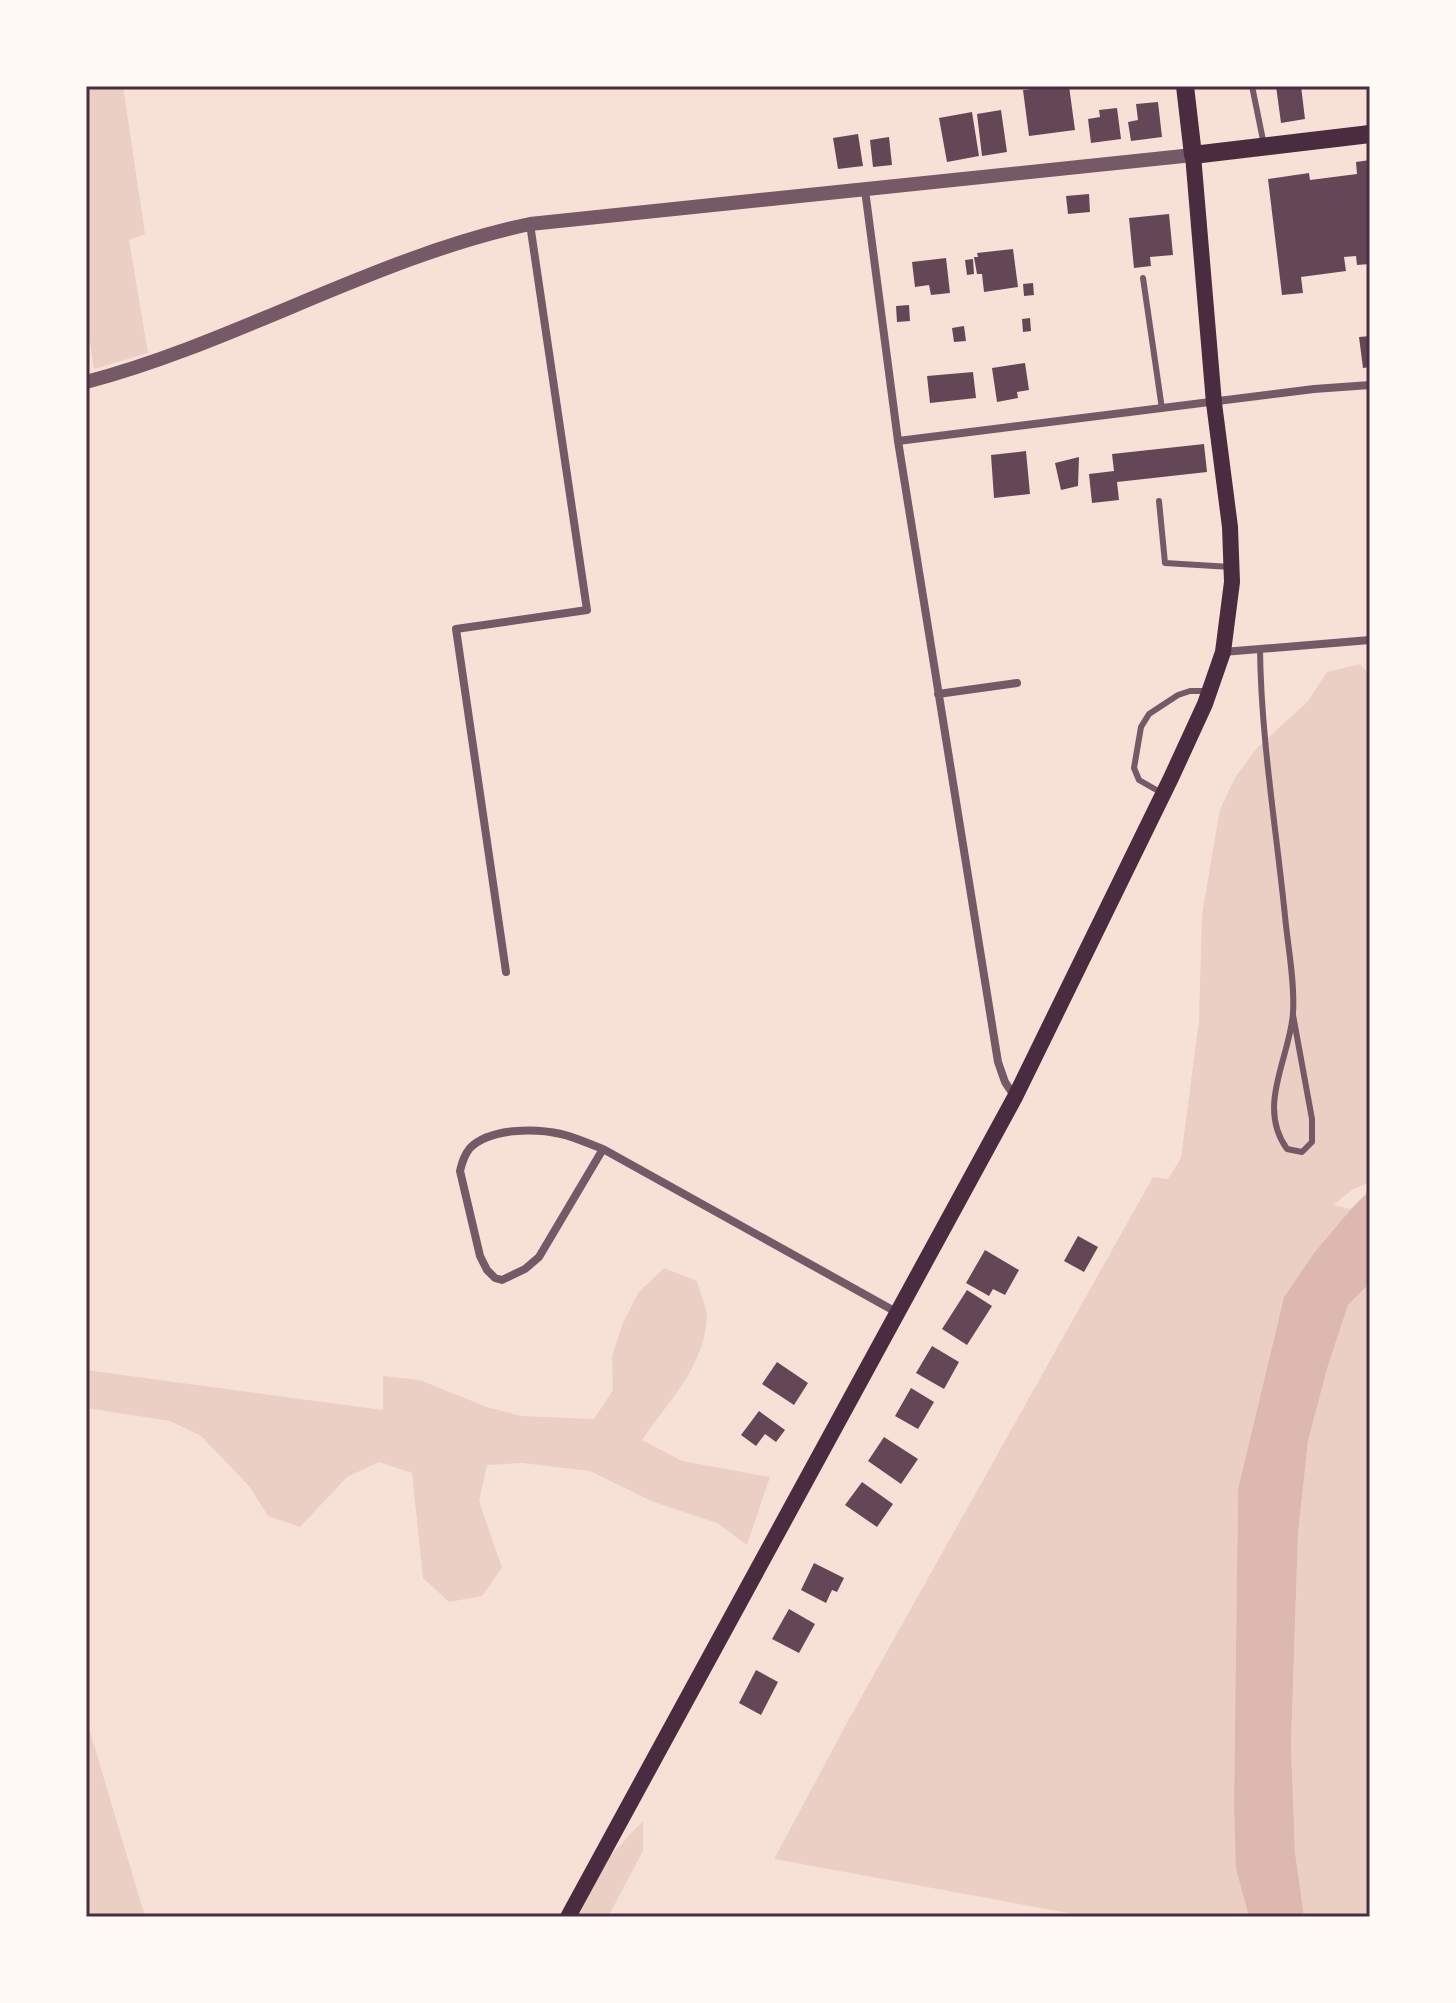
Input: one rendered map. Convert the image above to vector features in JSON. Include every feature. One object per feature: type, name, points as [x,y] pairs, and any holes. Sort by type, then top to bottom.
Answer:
[{"type":"main road","points":[[568,1917],[1015,1097],[1163,794],[1223,652],[1232,582],[1230,527],[1214,403],[1185,86]]},
{"type":"main road","points":[[1193,155],[1370,134]]},
{"type":"street","points":[[86,382],[202,345],[437,249],[482,234],[530,224],[1193,155]]},
{"type":"street","points":[[865,190],[898,441],[998,1062],[1005,1082],[1015,1097]]},
{"type":"street","points":[[506,972],[456,629],[587,610],[530,224]]},
{"type":"street","points":[[898,441],[1370,385]]},
{"type":"street","points":[[1223,652],[1370,640]]},
{"type":"street","points":[[938,694],[1017,683]]},
{"type":"street","points":[[603,1149],[539,1257],[513,1276],[502,1280],[495,1278],[480,1256],[460,1171],[463,1159],[481,1141],[500,1134],[527,1131],[560,1133],[603,1149],[899,1313]]},
{"type":"lane","points":[[1252,86],[1264,145]]},
{"type":"lane","points":[[1143,278],[1162,409]]},
{"type":"lane","points":[[1159,501],[1165,563],[1231,567]]},
{"type":"lane","points":[[1260,649],[1261,711],[1273,802],[1293,1015],[1312,1119],[1312,1142],[1302,1152],[1287,1149],[1277,1135],[1274,1105],[1293,1015]]},
{"type":"lane","points":[[1163,794],[1139,780],[1134,768],[1141,727],[1149,714],[1178,695],[1190,691],[1209,691]]},
{"type":"shaded area","points":[[86,86],[123,86],[145,234],[129,240],[148,353],[94,369],[86,317]]},
{"type":"shaded area","points":[[1360,664],[1370,675],[1370,1182],[1352,1190],[1333,1205],[1351,1209],[1314,1253],[1284,1297],[1238,1489],[1234,1803],[1249,1917],[1090,1917],[774,1859],[849,1719],[1153,1177],[1168,1179],[1181,1158],[1199,1020],[1202,914],[1220,809],[1236,776],[1257,748],[1308,701],[1327,672]]},
{"type":"shaded area","points":[[1370,1190],[1370,1283],[1348,1305],[1327,1369],[1308,1441],[1298,1534],[1291,1745],[1295,1852],[1304,1917],[1249,1917],[1236,1868],[1234,1803],[1238,1489],[1284,1297],[1314,1253]]},
{"type":"shaded area","points":[[664,1268],[697,1281],[707,1318],[692,1368],[642,1440],[682,1461],[770,1477],[747,1545],[717,1523],[651,1501],[590,1471],[522,1463],[487,1465],[479,1501],[502,1568],[482,1596],[449,1602],[423,1578],[412,1473],[379,1462],[347,1477],[300,1527],[268,1516],[249,1486],[201,1436],[170,1421],[86,1408],[86,1370],[383,1410],[383,1376],[420,1380],[487,1407],[522,1416],[594,1419],[613,1390],[612,1356],[623,1323],[638,1293]]},
{"type":"shaded area","points":[[1370,1283],[1370,1917],[1304,1917],[1295,1852],[1291,1745],[1298,1534],[1308,1441],[1327,1369],[1348,1305]]},
{"type":"shaded area","points":[[86,1718],[140,1900],[146,1917],[86,1917]]},
{"type":"shaded area","points":[[643,1821],[643,1851],[608,1917],[578,1917],[601,1865]]},
{"type":"building","points":[[1069,86],[1075,130],[1029,136],[1023,90]]},
{"type":"building","points":[[1276,86],[1301,86],[1305,119],[1281,123]]},
{"type":"building","points":[[1158,102],[1162,137],[1131,141],[1128,122],[1138,120],[1136,104]]},
{"type":"building","points":[[1117,108],[1121,139],[1091,143],[1088,119],[1100,117],[1099,110]]},
{"type":"building","points":[[1001,110],[1007,152],[982,156],[977,114]]},
{"type":"building","points":[[972,112],[979,156],[947,162],[939,118]]},
{"type":"building","points":[[858,134],[863,166],[838,169],[833,138]]},
{"type":"building","points":[[889,137],[892,165],[873,167],[870,140]]},
{"type":"building","points":[[1370,160],[1370,264],[1357,265],[1356,256],[1344,257],[1346,271],[1301,277],[1303,293],[1282,295],[1268,179],[1309,173],[1310,180],[1357,174],[1356,162]]},
{"type":"building","points":[[1089,194],[1090,212],[1068,214],[1066,196]]},
{"type":"building","points":[[1169,214],[1173,255],[1150,257],[1151,266],[1134,268],[1129,218]]},
{"type":"building","points":[[1013,249],[1018,287],[984,292],[982,274],[977,274],[974,257],[978,257],[977,253]]},
{"type":"building","points":[[946,258],[950,293],[931,295],[929,285],[915,287],[912,262]]},
{"type":"building","points":[[973,259],[974,274],[967,275],[965,260]]},
{"type":"building","points":[[1033,283],[1034,295],[1024,296],[1023,284]]},
{"type":"building","points":[[909,305],[910,321],[897,322],[896,306]]},
{"type":"building","points":[[1030,318],[1031,331],[1023,332],[1022,319]]},
{"type":"building","points":[[964,326],[966,341],[954,342],[952,328]]},
{"type":"building","points":[[1370,336],[1370,367],[1363,368],[1359,337]]},
{"type":"building","points":[[1025,363],[1029,390],[1017,392],[1018,398],[997,402],[992,368]]},
{"type":"building","points":[[973,372],[976,398],[930,403],[927,376]]},
{"type":"building","points":[[1204,444],[1207,472],[1117,482],[1119,500],[1092,503],[1089,474],[1114,471],[1112,454]]},
{"type":"building","points":[[1026,451],[1030,494],[994,498],[991,455]]},
{"type":"building","points":[[1079,457],[1078,486],[1061,490],[1055,463]]},
{"type":"building","points":[[1078,1236],[1098,1247],[1084,1272],[1064,1261]]},
{"type":"building","points":[[985,1250],[1019,1270],[1005,1295],[993,1289],[989,1296],[966,1283]]},
{"type":"building","points":[[967,1290],[992,1306],[967,1345],[942,1329]]},
{"type":"building","points":[[932,1346],[959,1362],[944,1389],[916,1373]]},
{"type":"building","points":[[777,1362],[808,1383],[794,1405],[762,1384]]},
{"type":"building","points":[[911,1388],[934,1402],[918,1429],[895,1416]]},
{"type":"building","points":[[759,1411],[785,1430],[776,1442],[765,1434],[756,1446],[741,1435]]},
{"type":"building","points":[[884,1437],[918,1459],[901,1484],[868,1461]]},
{"type":"building","points":[[862,1482],[893,1504],[877,1527],[845,1505]]},
{"type":"building","points":[[814,1563],[844,1578],[837,1592],[832,1590],[826,1603],[801,1590]]},
{"type":"building","points":[[789,1609],[815,1624],[799,1653],[772,1639]]},
{"type":"building","points":[[756,1670],[778,1682],[761,1715],[739,1703]]}]
